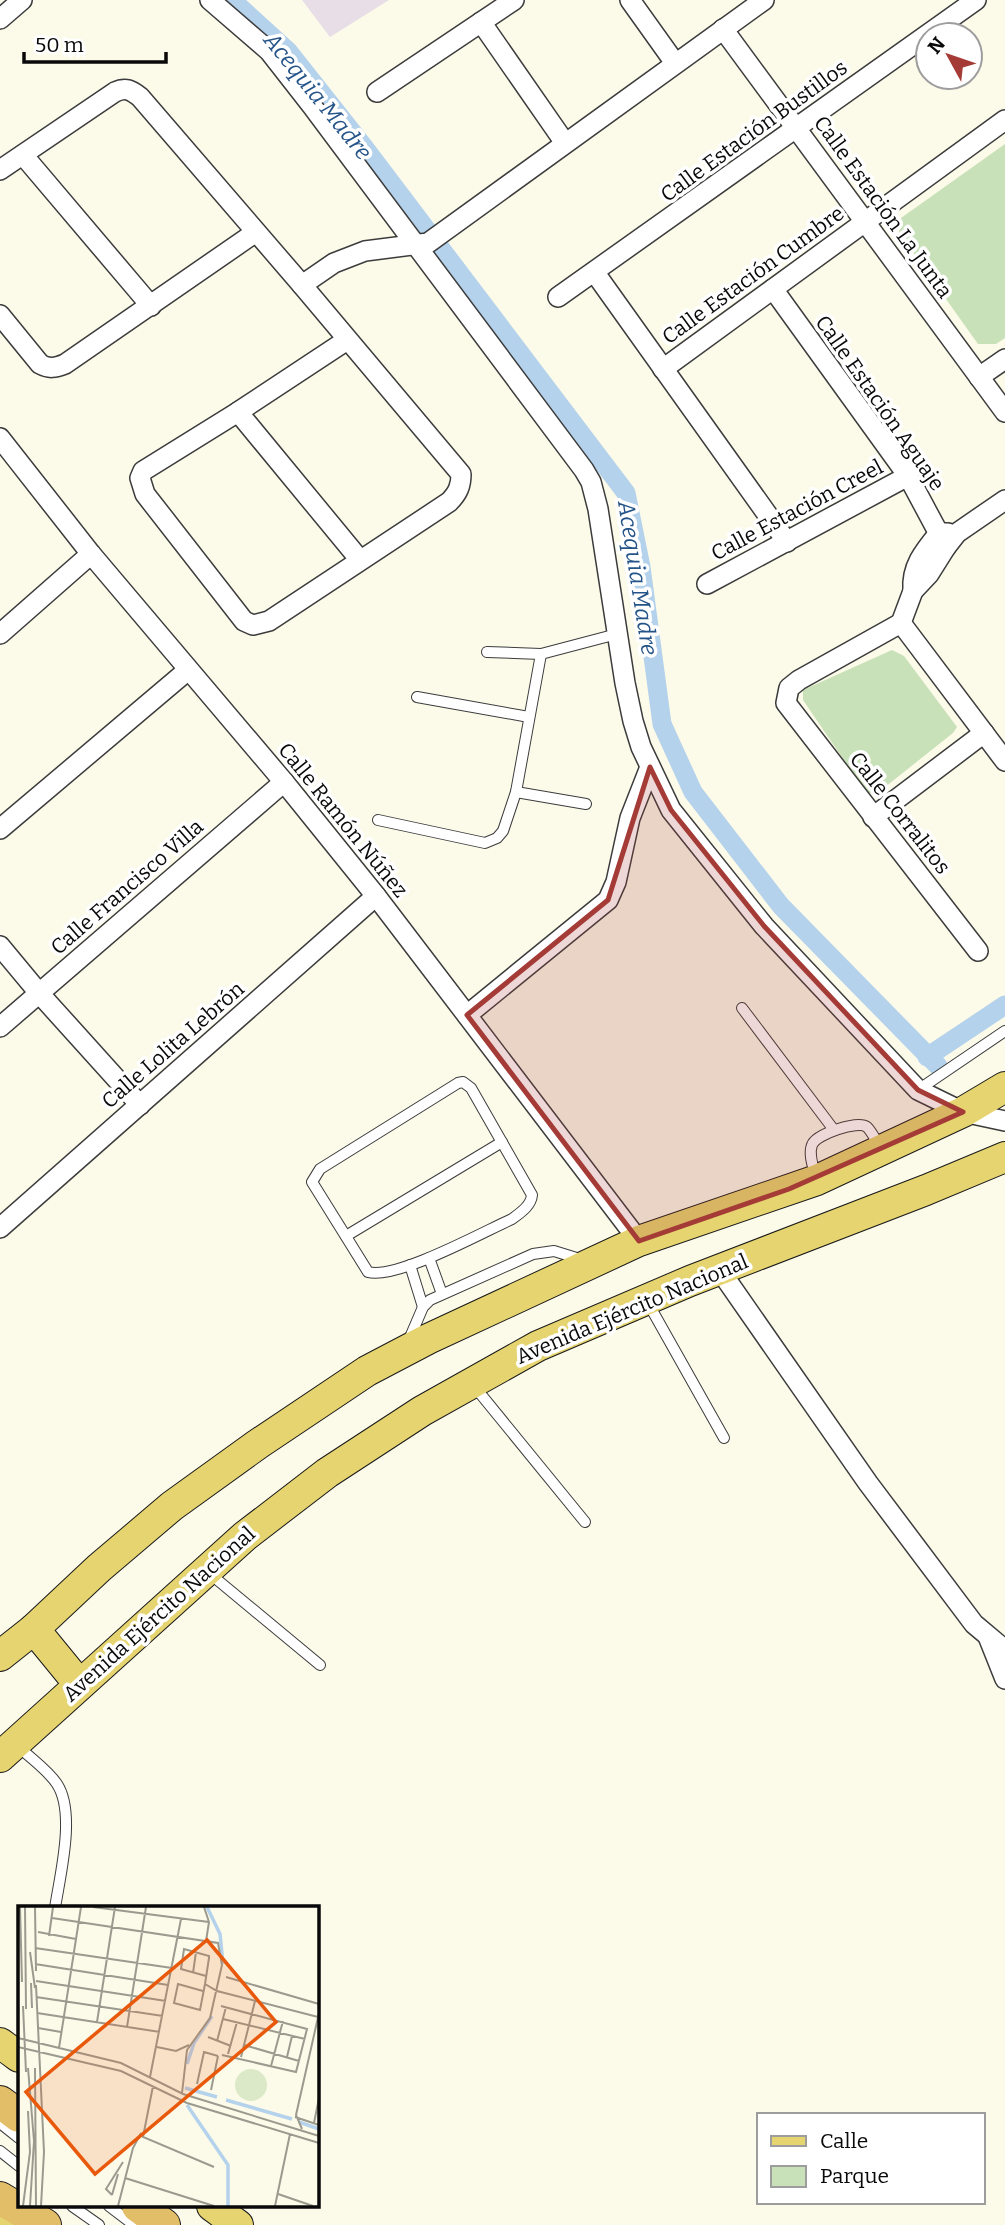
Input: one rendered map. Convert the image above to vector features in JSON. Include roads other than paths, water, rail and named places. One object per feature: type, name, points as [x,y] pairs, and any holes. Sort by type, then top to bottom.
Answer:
[{"type":"highway","points":[[0,2102],[18,2115]]},
{"type":"highway","points":[[0,2181],[18,2194]]},
{"type":"highway","points":[[0,2197],[45,2225]]},
{"type":"highway","points":[[38,2208],[62,2225]]},
{"type":"highway","points":[[141,2208],[164,2225]]},
{"type":"highway","points":[[174,2208],[190,2225]]},
{"type":"main road","points":[[0,1656],[172,1506],[269,1436],[367,1371],[639,1241],[817,1180],[963,1112],[1005,1087]]},
{"type":"main road","name":"Avenida Ejército Nacional","points":[[8,1750],[245,1535],[327,1473],[422,1411],[538,1346],[719,1269],[1005,1157]]},
{"type":"main road","points":[[34,1629],[79,1684]]},
{"type":"main road","points":[[0,2043],[18,2056]]},
{"type":"main road","points":[[215,2208],[238,2225]]},
{"type":"main road","points":[[0,2216],[13,2225]]},
{"type":"street","points":[[1,18],[22,0]]},
{"type":"street","points":[[209,0],[269,51],[422,245],[591,482],[633,721],[650,767],[671,810],[764,926],[918,1090],[963,1112],[1005,1121]]},
{"type":"street","points":[[377,92],[514,0]]},
{"type":"street","points":[[630,0],[675,64]]},
{"type":"street","points":[[302,285],[334,263],[365,251],[382,247],[422,245],[445,232],[764,0]]},
{"type":"street","name":"Calle Estación Bustillos","points":[[558,297],[976,0]]},
{"type":"street","points":[[481,22],[565,143]]},
{"type":"street","name":"Calle Estación La Junta","points":[[723,29],[1005,412]]},
{"type":"street","points":[[0,170],[115,92],[122,89],[131,90],[140,97],[302,285],[461,474],[461,486],[449,502],[269,621],[253,625],[244,621],[145,494],[140,478],[143,471],[347,340]]},
{"type":"street","name":"Calle Estación Cumbre","points":[[663,369],[1005,120]]},
{"type":"street","points":[[23,155],[151,306]]},
{"type":"street","points":[[0,315],[40,364],[48,368],[65,365],[256,232]]},
{"type":"street","points":[[595,273],[787,542]]},
{"type":"street","name":"Calle Estación Aguaje","points":[[773,289],[908,476],[947,537]]},
{"type":"street","points":[[979,377],[1005,359]]},
{"type":"street","points":[[238,412],[360,560]]},
{"type":"street","name":"Calle Ramón Núñez","points":[[0,438],[91,554],[284,782],[376,896],[639,1241]]},
{"type":"street","name":"Calle Estación Creel","points":[[707,584],[908,476]]},
{"type":"street","points":[[1005,500],[947,537],[929,574],[913,591],[901,623],[1005,761]]},
{"type":"street","points":[[0,634],[91,554]]},
{"type":"street","name":"Calle Corralitos","points":[[901,623],[799,680],[789,688],[786,703],[978,951]]},
{"type":"street","points":[[0,829],[188,670]]},
{"type":"street","points":[[873,817],[984,733]]},
{"type":"street","points":[[467,1015],[608,900],[616,883],[630,818],[650,767]]},
{"type":"street","name":"Calle Francisco Villa","points":[[0,1027],[284,782]]},
{"type":"street","name":"Calle Lolita Lebrón","points":[[0,1228],[376,896]]},
{"type":"street","points":[[0,946],[140,1105]]},
{"type":"street","points":[[719,1269],[868,1483],[974,1624],[1005,1650]]},
{"type":"street","points":[[987,1634],[1005,1679]]},
{"type":"lane","points":[[487,652],[541,654],[617,634]]},
{"type":"lane","points":[[378,820],[485,843],[497,838],[503,831],[516,792],[541,654]]},
{"type":"lane","points":[[417,697],[529,717]]},
{"type":"lane","points":[[516,792],[586,803]]},
{"type":"lane","points":[[742,1008],[834,1130]]},
{"type":"lane","points":[[918,1090],[1005,1031]]},
{"type":"lane","points":[[463,1082],[471,1088],[502,1142],[532,1195],[523,1212],[429,1258],[379,1273],[368,1272],[312,1182],[320,1169],[458,1083],[463,1082]]},
{"type":"lane","points":[[817,1180],[812,1146],[815,1140],[834,1130],[862,1125],[868,1128],[882,1150]]},
{"type":"lane","points":[[346,1236],[502,1142]]},
{"type":"lane","points":[[404,1351],[423,1307],[442,1294],[533,1254],[554,1251],[593,1263]]},
{"type":"lane","points":[[429,1258],[442,1294]]},
{"type":"lane","points":[[410,1265],[423,1307]]},
{"type":"lane","points":[[646,1300],[724,1438]]},
{"type":"lane","points":[[472,1382],[584,1522]]},
{"type":"lane","points":[[206,1570],[320,1665]]},
{"type":"lane","points":[[8,1750],[57,1784],[65,1803],[67,1825],[55,1906]]},
{"type":"lane","points":[[0,2123],[18,2137]]},
{"type":"lane","points":[[0,2151],[18,2165]]},
{"type":"lane","points":[[75,2208],[99,2225]]},
{"type":"lane","points":[[112,2208],[134,2225]]},
{"type":"waterway","name":"Acequia Madre","points":[[232,0],[288,51],[626,493],[641,567],[662,724],[693,792],[781,906],[938,1066]]},
{"type":"waterway","points":[[927,1057],[1005,1005]]}]
